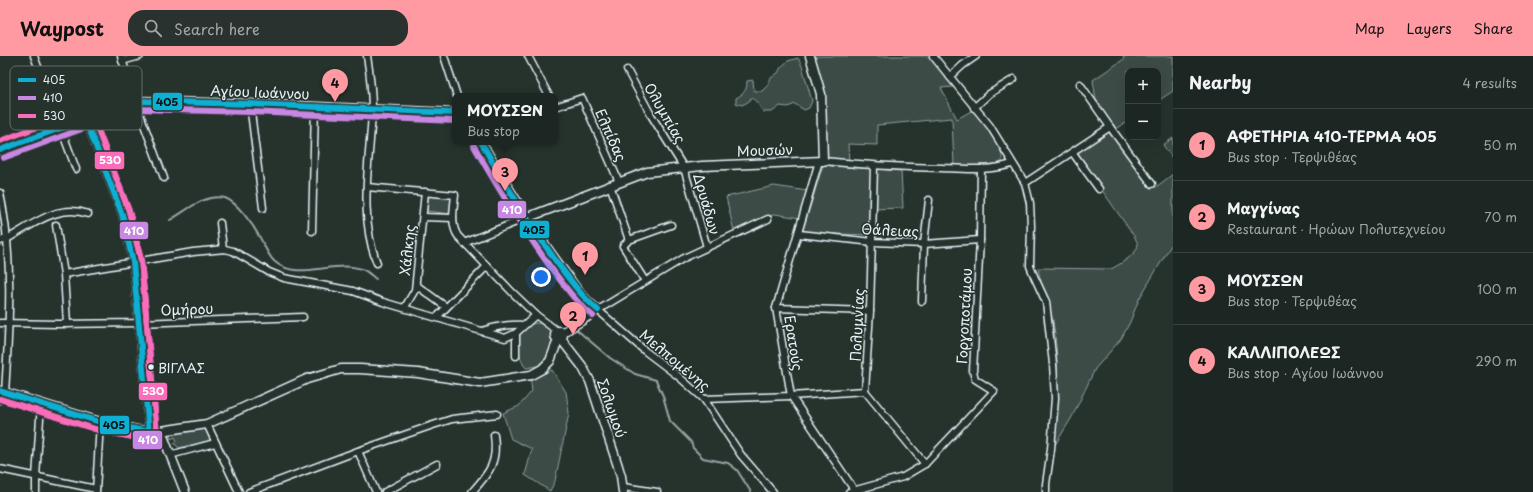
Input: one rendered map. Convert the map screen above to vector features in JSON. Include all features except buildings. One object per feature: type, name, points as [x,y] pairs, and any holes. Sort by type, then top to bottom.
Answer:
[{"type":"street","points":[[34,56],[38,66]]},
{"type":"street","points":[[122,58],[140,56]]},
{"type":"street","points":[[367,56],[371,83],[372,110],[367,187],[368,229],[370,242],[377,263]]},
{"type":"street","points":[[444,56],[457,93]]},
{"type":"street","points":[[528,56],[547,93]]},
{"type":"street","points":[[810,56],[821,94],[821,161]]},
{"type":"street","points":[[933,56],[990,126],[1025,183],[1030,203],[1030,266],[1046,302],[1053,364],[1055,398],[1046,492]]},
{"type":"street","points":[[950,77],[963,64],[976,56]]},
{"type":"street","name":"Ολυμπίας","points":[[627,70],[651,115],[684,168]]},
{"type":"street","points":[[974,108],[988,94],[1014,79]]},
{"type":"street","points":[[1080,84],[1152,184]]},
{"type":"street","name":"Ελπίδας","points":[[558,107],[582,98],[619,182]]},
{"type":"street","name":"Αγίου Ιωάννου","points":[[142,101],[250,104],[452,113]]},
{"type":"street","points":[[250,104],[263,208]]},
{"type":"street","points":[[312,231],[315,107]]},
{"type":"street","points":[[142,120],[164,178]]},
{"type":"street","points":[[1025,183],[1073,153],[1110,127]]},
{"type":"street","points":[[0,150],[53,130]]},
{"type":"street","points":[[62,130],[76,170]]},
{"type":"street","points":[[90,130],[122,214],[133,262],[149,432]]},
{"type":"street","points":[[483,145],[526,218],[581,296],[598,310]]},
{"type":"street","points":[[1073,153],[1099,189]]},
{"type":"street","name":"Μουσών","points":[[526,218],[647,172],[702,166],[821,161],[874,166],[981,169],[1000,168],[1012,164]]},
{"type":"street","name":"Ερατούς","points":[[821,161],[776,308],[791,396],[852,491]]},
{"type":"street","name":"Πολυμνίας","points":[[865,391],[873,242],[874,166]]},
{"type":"street","name":"Δρυάδων","points":[[684,168],[706,246]]},
{"type":"street","name":"Γοργοποτάμου","points":[[852,491],[903,477],[925,464],[994,391],[975,379],[973,371],[980,240],[981,169]]},
{"type":"street","points":[[610,185],[629,240]]},
{"type":"street","points":[[367,187],[455,195],[453,218],[455,233],[513,293],[560,336]]},
{"type":"street","name":"Χάλκης","points":[[405,307],[414,294],[416,285],[425,192]]},
{"type":"street","points":[[0,194],[7,238],[9,271],[9,324],[2,394],[42,404],[100,422],[149,432],[207,424],[307,379],[342,370],[360,369],[418,373],[480,383],[531,375],[542,369],[550,361],[560,336],[598,310],[706,246],[768,219]]},
{"type":"street","points":[[922,302],[924,244],[928,200]]},
{"type":"street","points":[[0,241],[56,213],[79,211],[88,214]]},
{"type":"street","points":[[423,217],[453,218]]},
{"type":"street","points":[[464,243],[526,218]]},
{"type":"street","points":[[220,223],[223,249]]},
{"type":"street","points":[[56,225],[64,274],[67,324]]},
{"type":"street","points":[[645,281],[623,246],[629,240],[671,225]]},
{"type":"street","name":"Θάλειας","points":[[799,234],[873,242],[924,244],[980,240]]},
{"type":"street","points":[[64,274],[193,252],[223,249],[233,251],[262,269],[284,278],[353,291],[383,302],[405,307],[505,338],[516,333],[536,315]]},
{"type":"street","points":[[437,317],[487,266]]},
{"type":"street","points":[[416,285],[446,307]]},
{"type":"street","points":[[776,308],[870,311]]},
{"type":"street","name":"Μελπομένης","points":[[598,310],[704,399],[741,455],[773,492]]},
{"type":"street","name":"Ομήρου","points":[[0,323],[139,323],[303,317]]},
{"type":"street","points":[[482,331],[514,324],[524,325]]},
{"type":"street","points":[[516,333],[516,356]]},
{"type":"street","name":"Σολωμού","points":[[560,336],[582,366],[590,381],[617,463],[623,489]]},
{"type":"street","points":[[704,399],[791,396],[865,391],[925,464]]},
{"type":"street","points":[[36,492],[42,404]]},
{"type":"street","points":[[249,492],[358,451],[452,419],[496,414]]},
{"type":"street","points":[[0,469],[96,491],[100,422]]},
{"type":"street","points":[[207,424],[239,492]]},
{"type":"street","points":[[161,431],[185,492]]},
{"type":"street","points":[[472,492],[490,468],[495,456],[496,448],[494,434]]},
{"type":"street","points":[[170,455],[215,443]]},
{"type":"street","points":[[358,451],[376,492]]},
{"type":"street","points":[[385,492],[437,464]]},
{"type":"street","points":[[623,489],[657,492]]},
{"type":"shaded area","points":[[814,56],[930,56],[953,87],[941,88],[957,119],[973,110],[997,141],[1002,155],[1002,162],[996,166],[954,166],[952,118],[877,125],[877,145],[848,144],[849,162],[828,159],[824,94]]},
{"type":"shaded area","points":[[1123,56],[1173,56],[1173,91],[1161,99],[1161,68],[1125,68],[1125,123],[1115,130],[1096,100],[1093,80],[1124,59]]},
{"type":"shaded area","points":[[798,58],[802,66],[812,101],[809,108],[804,110],[795,104],[788,107],[780,106],[772,112],[764,112],[757,102],[751,98],[748,102],[742,105],[736,103],[736,98],[746,89],[747,81],[753,80],[754,91],[762,91],[767,86],[771,78],[778,73],[781,67],[788,61]]},
{"type":"shaded area","points":[[1108,131],[1150,186],[1156,187],[1173,174],[1173,242],[1139,299],[1130,322],[1121,339],[1095,369],[1072,417],[1055,445],[1057,414],[1057,352],[1053,321],[1038,268],[1111,269],[1130,257],[1138,246],[1134,236],[1076,153]]},
{"type":"shaded area","points":[[1173,138],[1173,159],[1163,145]]},
{"type":"shaded area","points":[[823,165],[901,171],[903,208],[872,209],[873,235],[802,233]]},
{"type":"shaded area","points":[[774,186],[808,191],[800,218],[775,214],[734,231],[726,197]]},
{"type":"shaded area","points":[[428,196],[452,198],[451,214],[427,211]]},
{"type":"shaded area","points":[[535,323],[540,323],[547,327],[553,337],[554,346],[543,365],[526,368],[520,356],[519,335],[524,328]]},
{"type":"shaded area","points":[[552,370],[566,392],[569,413],[555,481],[550,491],[525,475],[532,449],[511,439],[503,413],[519,406],[532,391],[530,377],[541,375]]},
{"type":"shaded area","points":[[206,427],[211,440],[179,448],[174,443],[177,441],[175,437],[171,439],[168,432]]},
{"type":"waterway","points":[[170,220],[203,200],[218,197],[225,198],[235,204],[249,220],[270,257],[285,268],[306,270],[342,266],[353,267],[364,270],[376,279]]},
{"type":"waterway","points":[[577,330],[610,358],[635,374],[656,380],[663,396],[670,421],[691,442],[693,448],[703,458],[728,463],[737,470],[751,492]]},
{"type":"transit line","name":"405","points":[[142,101],[250,104],[452,113]]},
{"type":"transit line","name":"410","points":[[142,109],[250,112],[452,121]]},
{"type":"transit line","name":"530","points":[[0,141],[29,130]]},
{"type":"transit line","name":"405","points":[[0,150],[55,130]]},
{"type":"transit line","name":"410","points":[[3,158],[79,130]]},
{"type":"transit line","name":"405","points":[[0,391],[100,422],[149,432],[133,262],[122,214],[90,130]]},
{"type":"transit line","name":"410","points":[[0,399],[98,430],[148,440],[153,439],[157,434],[141,260],[129,211],[98,130]]},
{"type":"transit line","name":"530","points":[[0,399],[98,430],[148,440],[153,439],[157,434],[141,260],[129,211],[98,130]]},
{"type":"transit line","name":"405","points":[[483,145],[518,204],[558,264],[576,288],[598,310]]},
{"type":"transit line","name":"410","points":[[474,146],[511,208],[551,268],[570,294],[593,316]]},
{"type":"place","name":"ΚΑΛΛΙΠΟΛΕΩΣ","points":[[335,102]]},
{"type":"place","name":"ΜΟΥΣΣΩΝ","points":[[505,191]]},
{"type":"place","name":"ΑΦΕΤΗΡΙΑ 410-ΤΕΡΜΑ 405","points":[[585,275]]},
{"type":"place","name":"Μαγγίνας","points":[[573,335]]},
{"type":"place","name":"ΒΙΓΛΑΣ","points":[[151,367]]}]
